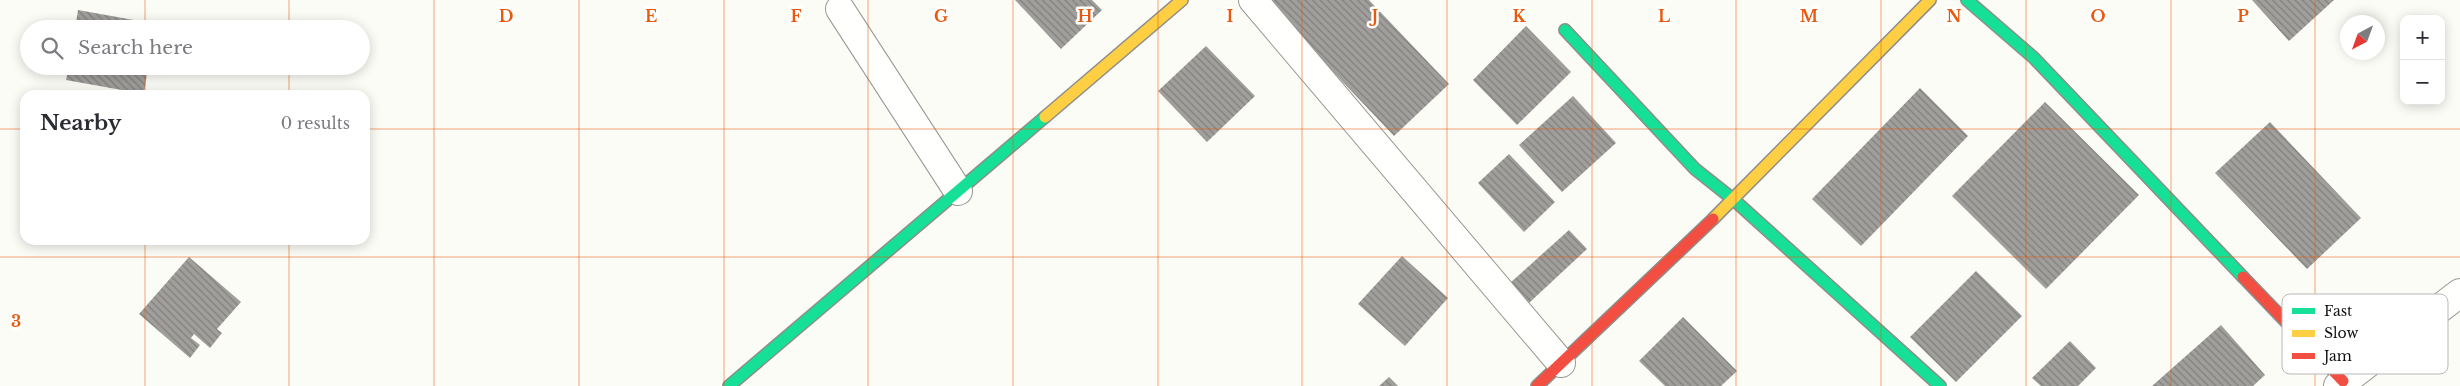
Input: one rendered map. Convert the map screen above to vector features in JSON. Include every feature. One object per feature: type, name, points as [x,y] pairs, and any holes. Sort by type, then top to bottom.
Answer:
[{"type":"street","points":[[728,386],[1182,0]]},
{"type":"street","points":[[1254,0],[1561,363]]},
{"type":"street","points":[[1537,386],[1734,200],[1930,0]]},
{"type":"street","points":[[1967,0],[2034,58],[2282,321]]},
{"type":"street","points":[[840,9],[958,191]]},
{"type":"street","points":[[1565,30],[1695,170],[1734,200],[1940,386]]},
{"type":"street","points":[[2448,302],[2460,293]]},
{"type":"street","points":[[2341,383],[2353,374]]},
{"type":"building","points":[[1015,0],[1092,0],[1102,10],[1061,49]]},
{"type":"building","points":[[1265,0],[1369,0],[1449,84],[1394,136]]},
{"type":"building","points":[[2252,0],[2334,0],[2289,41]]},
{"type":"building","points":[[78,10],[134,20],[76,20]]},
{"type":"building","points":[[1526,26],[1571,72],[1517,125],[1473,80]]},
{"type":"building","points":[[1206,46],[1255,96],[1207,142],[1158,91]]},
{"type":"building","points":[[67,75],[147,75],[145,90],[122,90],[66,80]]},
{"type":"building","points":[[1920,88],[1968,136],[1861,246],[1812,199]]},
{"type":"building","points":[[1573,96],[1616,143],[1562,192],[1519,145]]},
{"type":"building","points":[[2045,102],[2139,195],[2046,289],[1952,196]]},
{"type":"building","points":[[2270,122],[2361,218],[2307,269],[2215,173]]},
{"type":"building","points":[[1509,154],[1555,202],[1524,232],[1478,183]]},
{"type":"building","points":[[1569,230],[1587,249],[1529,303],[1510,283]]},
{"type":"building","points":[[1402,256],[1448,298],[1405,346],[1358,304]]},
{"type":"building","points":[[189,257],[241,302],[217,329],[222,333],[210,348],[194,334],[191,338],[200,345],[190,358],[139,314]]},
{"type":"building","points":[[1976,271],[2022,316],[1956,382],[1910,337]]},
{"type":"building","points":[[1683,317],[1737,371],[1721,386],[1665,386],[1639,361]]},
{"type":"building","points":[[2221,325],[2265,375],[2253,386],[2152,386]]},
{"type":"building","points":[[2070,341],[2096,368],[2078,386],[2041,386],[2032,378]]},
{"type":"building","points":[[1389,377],[1398,386],[1379,386]]},
{"type":"traffic: fast","points":[[1967,0],[2034,58],[2243,277]]},
{"type":"traffic: fast","points":[[1565,30],[1695,169],[1734,200],[1940,386]]},
{"type":"traffic: fast","points":[[729,386],[1045,117]]},
{"type":"traffic: slow","points":[[1045,117],[1182,0]]},
{"type":"traffic: slow","points":[[1713,219],[1930,0]]},
{"type":"traffic: jam","points":[[1537,386],[1713,219]]},
{"type":"traffic: jam","points":[[2243,277],[2282,318]]},
{"type":"traffic: jam","points":[[2336,374],[2343,381]]}]
